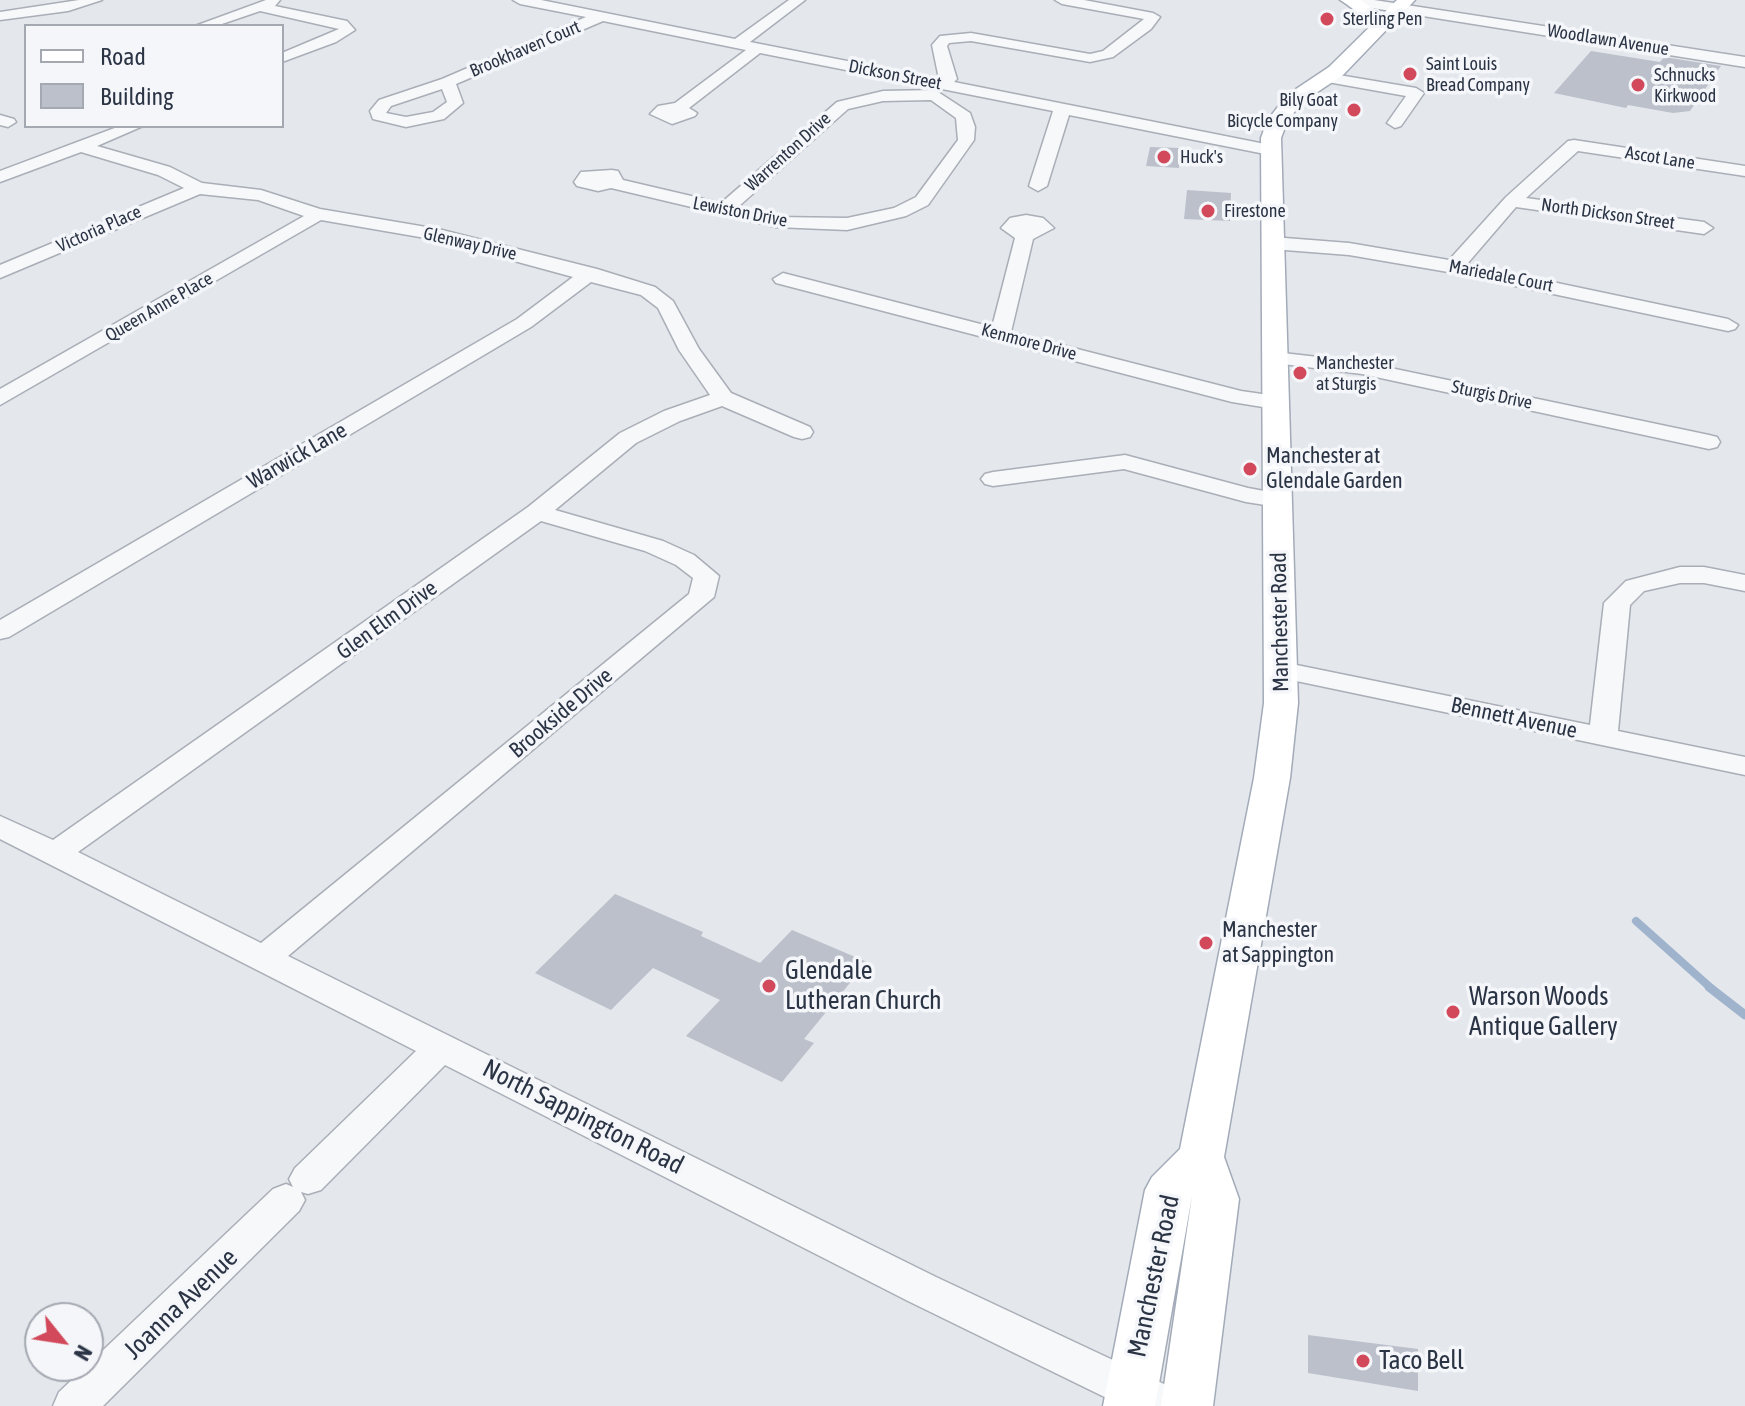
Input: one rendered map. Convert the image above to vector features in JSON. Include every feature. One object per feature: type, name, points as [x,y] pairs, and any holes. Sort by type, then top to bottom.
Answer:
[{"type":"main road","points":[[1348,0],[1434,12]]},
{"type":"main road","points":[[1390,6],[1434,12]]},
{"type":"main road","name":"Manchester Road","points":[[1302,91],[1327,78],[1390,6]]},
{"type":"main road","name":"Manchester Road","points":[[1187,1406],[1216,1199],[1201,1157],[1272,778],[1282,670],[1270,150],[1277,121],[1302,91],[1308,75],[1390,6]]},
{"type":"main road","name":"Manchester Road","points":[[1142,1401],[1168,1190],[1201,1157]]},
{"type":"street","points":[[1,17],[95,0]]},
{"type":"street","points":[[208,24],[279,0]]},
{"type":"street","name":"Dickson Street","points":[[520,0],[739,43],[943,89],[1270,150]]},
{"type":"street","points":[[739,43],[798,0]]},
{"type":"street","points":[[943,89],[949,79],[937,33],[1090,58],[1108,54],[1146,26],[1153,17],[1062,0]]},
{"type":"street","name":"Brookhaven Court","points":[[447,82],[616,5]]},
{"type":"street","points":[[259,7],[342,24],[348,30],[284,57]]},
{"type":"street","name":"Woodlawn Avenue","points":[[1434,12],[1745,62]]},
{"type":"street","points":[[679,108],[757,48]]},
{"type":"street","points":[[1327,78],[1416,93],[1395,123]]},
{"type":"street","name":"Lewiston Drive","points":[[613,183],[776,222],[847,224],[900,212],[922,201],[966,140],[964,116],[943,89]]},
{"type":"street","name":"Warrenton Drive","points":[[723,211],[843,105],[883,96],[943,89]]},
{"type":"street","points":[[1038,186],[1062,110]]},
{"type":"street","points":[[0,177],[130,128]]},
{"type":"street","name":"Ascot Lane","points":[[1512,201],[1574,145],[1745,171]]},
{"type":"street","name":"Glenway Drive","points":[[81,147],[164,171],[198,188],[261,195],[317,214],[438,235],[590,273],[648,291],[662,299],[689,350],[723,398]]},
{"type":"street","name":"Victoria Place","points":[[0,272],[198,188]]},
{"type":"street","points":[[1454,267],[1512,201]]},
{"type":"street","name":"North Dickson Street","points":[[1512,201],[1704,228]]},
{"type":"street","name":"Queen Anne Place","points":[[0,398],[317,214]]},
{"type":"street","points":[[1000,334],[1025,234]]},
{"type":"street","name":"Mariedale Court","points":[[1272,243],[1349,249],[1454,267],[1728,325]]},
{"type":"street","name":"Warwick Lane","points":[[0,631],[524,323],[590,273]]},
{"type":"street","name":"Kenmore Drive","points":[[783,279],[1240,397],[1275,402]]},
{"type":"street","name":"Sturgis Drive","points":[[1274,358],[1362,368],[1709,442]]},
{"type":"street","points":[[723,398],[802,432]]},
{"type":"street","name":"Glen Elm Drive","points":[[54,854],[537,512],[628,438],[672,416],[723,398]]},
{"type":"street","points":[[993,479],[1125,462],[1246,495],[1278,500]]},
{"type":"street","name":"Brookside Drive","points":[[264,958],[701,597],[706,576],[685,560],[654,546],[537,512]]},
{"type":"street","points":[[1603,737],[1617,603],[1635,586],[1680,575],[1704,575],[1745,583]]},
{"type":"street","name":"Bennett Avenue","points":[[1282,670],[1745,766]]},
{"type":"street","name":"North Sappington Road","points":[[7,838],[54,854],[443,1046],[1142,1401]]},
{"type":"street","name":"Joanna Avenue","points":[[74,1406],[443,1046]]},
{"type":"building","name":"Schnucks Kirkwood","points":[[1591,51],[1660,62],[1664,57],[1721,66],[1690,111],[1673,113],[1628,105],[1626,108],[1554,93]]},
{"type":"building","name":"Huck's","points":[[1150,147],[1180,148],[1179,168],[1146,166]]},
{"type":"building","name":"Firestone","points":[[1187,190],[1231,193],[1230,221],[1184,219]]},
{"type":"building","name":"Glendale Lutheran Church","points":[[615,894],[703,932],[701,936],[760,963],[792,930],[867,962],[804,1039],[814,1043],[782,1082],[686,1036],[720,1000],[653,968],[611,1010],[535,973]]},
{"type":"building","name":"Taco Bell","points":[[1308,1335],[1418,1349],[1418,1391],[1308,1373]]},
{"type":"waterway","points":[[1636,921],[1712,989]]},
{"type":"waterway","points":[[1709,987],[1745,1015]]},
{"type":"place","name":"Sterling Pen","points":[[1327,19]]},
{"type":"place","name":"Saint Louis Bread Company","points":[[1410,74]]},
{"type":"place","name":"Schnucks Kirkwood","points":[[1638,85]]},
{"type":"place","name":"Bily Goat Bicycle Company","points":[[1354,110]]},
{"type":"place","name":"Huck's","points":[[1164,157]]},
{"type":"place","name":"Firestone","points":[[1208,211]]},
{"type":"place","name":"Manchester at Sturgis","points":[[1300,373]]},
{"type":"place","name":"Manchester at Glendale Garden","points":[[1250,469]]},
{"type":"place","name":"Manchester at Sappington","points":[[1206,943]]},
{"type":"place","name":"Glendale Lutheran Church","points":[[769,986]]},
{"type":"place","name":"Warson Woods Antique Gallery","points":[[1453,1012]]},
{"type":"place","name":"Taco Bell","points":[[1363,1361]]}]
